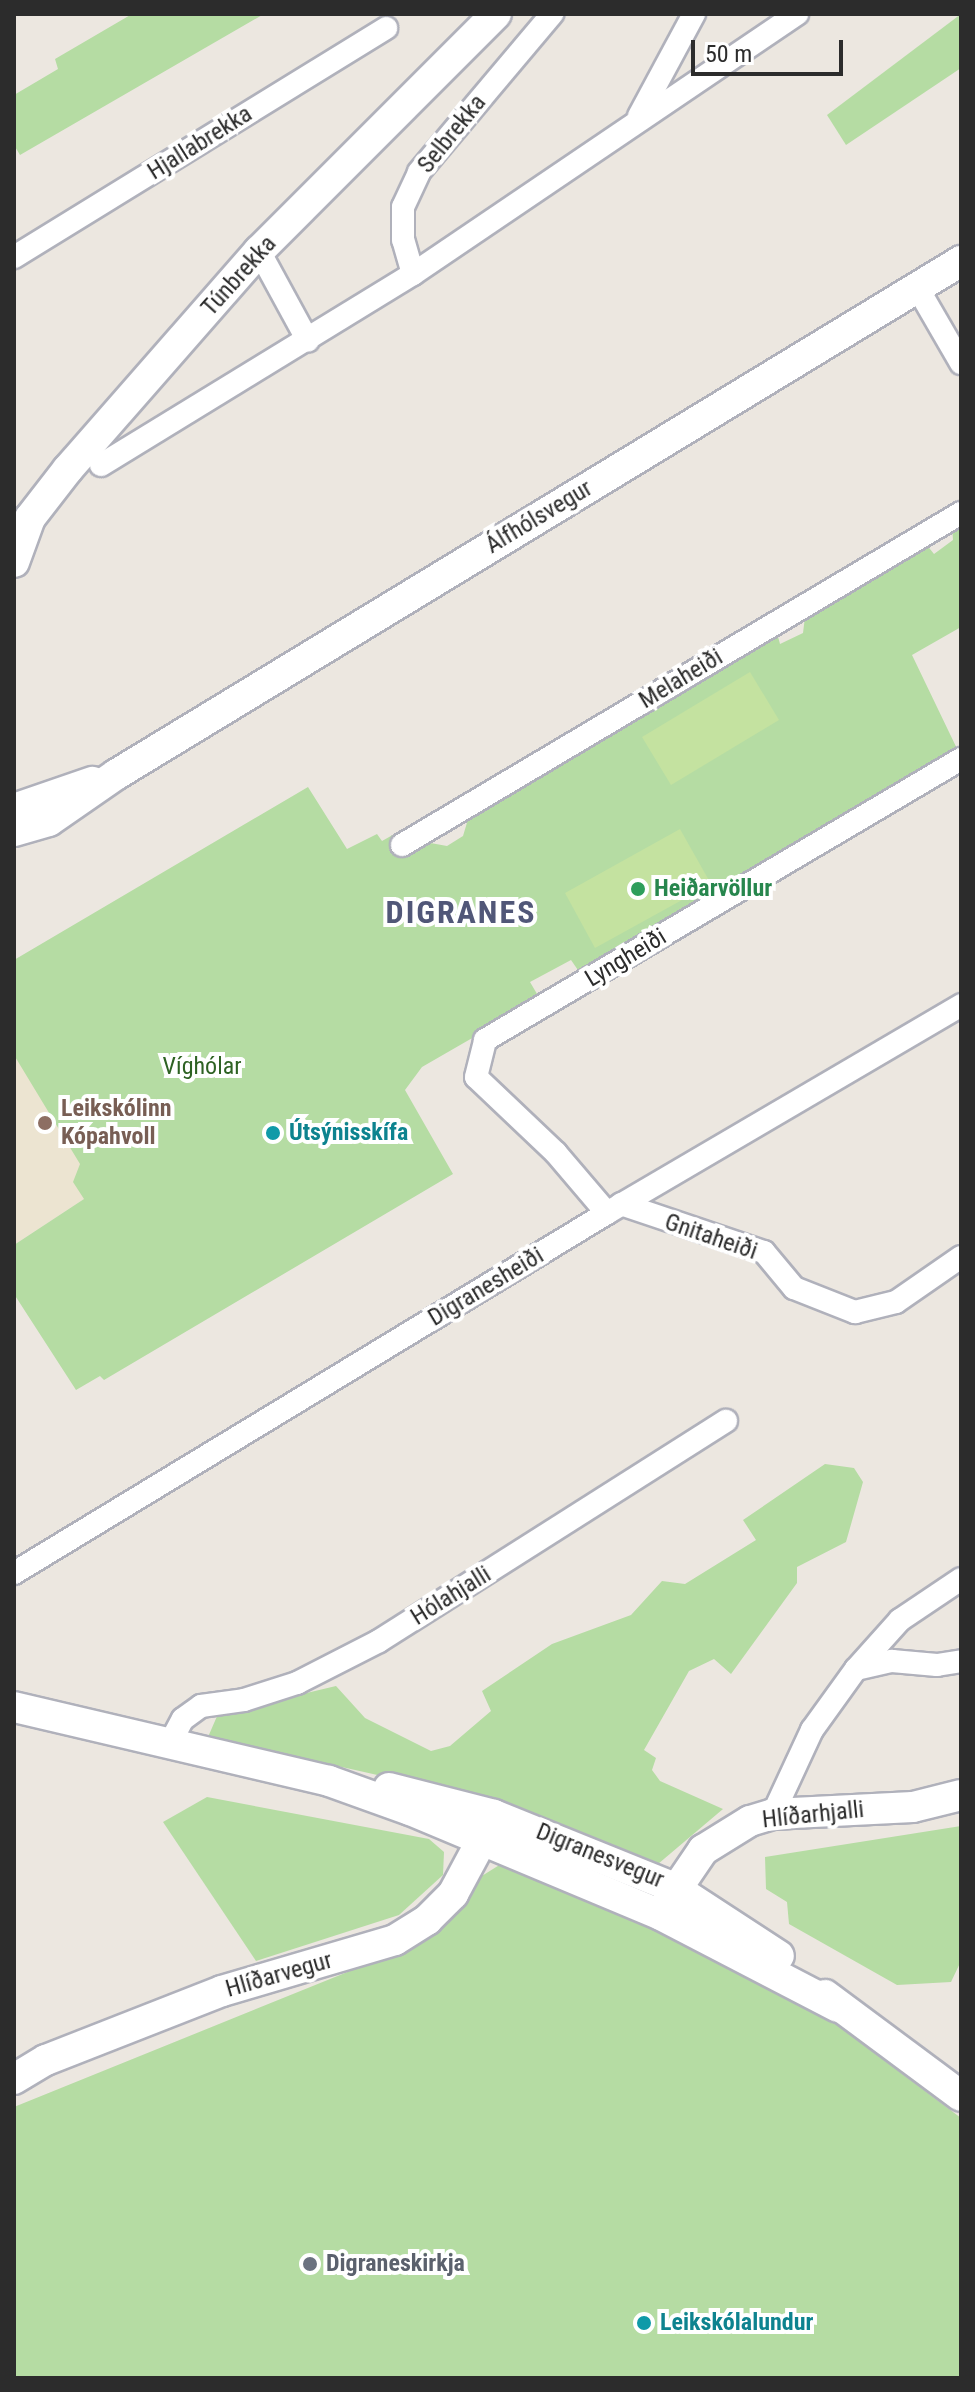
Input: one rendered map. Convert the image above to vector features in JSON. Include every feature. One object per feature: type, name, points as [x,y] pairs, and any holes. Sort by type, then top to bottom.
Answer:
[{"type":"street","name":"Túnbrekka","points":[[14,562],[30,518],[68,469],[259,251],[496,14]]},
{"type":"street","name":"Selbrekka","points":[[413,274],[403,240],[403,207],[419,172],[552,14]]},
{"type":"street","points":[[636,121],[694,14]]},
{"type":"street","points":[[101,465],[413,274],[797,14]]},
{"type":"street","name":"Hjallabrekka","points":[[14,257],[386,28]]},
{"type":"street","points":[[259,251],[308,341]]},
{"type":"street","name":"Álfhólsvegur","points":[[14,831],[49,821],[117,774],[961,261]]},
{"type":"street","points":[[917,287],[961,363]]},
{"type":"street","name":"Melaheiði","points":[[402,845],[961,513]]},
{"type":"street","name":"Lyngheiði","points":[[614,1208],[476,1077],[485,1040],[961,759]]},
{"type":"street","name":"Álfhólsvegur","points":[[14,809],[117,774]]},
{"type":"street","points":[[14,792],[14,799]]},
{"type":"street","name":"Digranesheiði","points":[[14,1573],[614,1208],[961,1005]]},
{"type":"street","name":"Gnitaheiði","points":[[614,1208],[764,1252],[794,1288],[855,1312],[896,1302],[961,1257]]},
{"type":"street","name":"Hólahjalli","points":[[170,1743],[183,1719],[201,1706],[244,1700],[297,1683],[379,1641],[726,1421]]},
{"type":"street","points":[[773,1814],[812,1730],[856,1669],[900,1620],[961,1579]]},
{"type":"street","points":[[856,1669],[892,1661],[937,1665],[961,1661]]},
{"type":"street","name":"Digranesvegur","points":[[14,1707],[329,1781],[675,1888],[788,1962],[838,2007],[961,2096]]},
{"type":"street","name":"Hlíðarhjalli","points":[[661,1915],[675,1888],[721,1835],[773,1814],[913,1807],[961,1795]]},
{"type":"street","name":"Digranesvegur","points":[[489,1828],[838,2007]]},
{"type":"street","name":"Hlíðarvegur","points":[[14,2079],[165,2012],[395,1940],[427,1920],[453,1894],[489,1828]]},
{"type":"shaded area","name":"Leikskólinn Kópahvoll","points":[[14,1036],[88,1145],[84,1199],[14,1245]]},
{"type":"green space","points":[[132,14],[264,14],[20,155],[14,145],[14,95],[58,69],[55,59]]},
{"type":"green space","points":[[961,14],[961,68],[846,145],[827,115]]},
{"type":"green space","name":"Víghólar","points":[[961,523],[961,627],[912,655],[961,757],[580,973],[571,960],[530,982],[540,999],[422,1067],[405,1090],[453,1174],[104,1380],[100,1376],[76,1390],[14,1294],[14,1245],[84,1199],[73,1182],[80,1164],[14,1055],[14,960],[308,787],[347,849],[377,834],[382,841],[414,823],[425,842],[447,846],[463,836],[469,816],[777,633],[780,644],[803,633],[805,617],[926,544],[934,554],[953,540],[952,526]]},
{"type":"green space","points":[[750,672],[779,720],[671,785],[642,737]]},
{"type":"green space","name":"Heiðarvöllur","points":[[680,829],[711,884],[595,948],[565,893]]},
{"type":"green space","points":[[825,1464],[854,1468],[863,1482],[846,1542],[797,1567],[797,1583],[731,1674],[714,1659],[689,1671],[644,1750],[656,1758],[652,1770],[660,1781],[723,1809],[658,1864],[413,1783],[208,1737],[218,1714],[336,1686],[365,1718],[431,1751],[450,1746],[491,1711],[482,1691],[552,1644],[631,1615],[662,1581],[685,1584],[756,1540],[743,1520]]},
{"type":"green space","points":[[207,1797],[429,1839],[444,1852],[443,1875],[399,1915],[256,1961],[163,1822]]},
{"type":"green space","points":[[961,1826],[961,1961],[951,1982],[897,1985],[789,1924],[787,1902],[766,1889],[765,1857]]},
{"type":"green space","points":[[501,1864],[526,1865],[801,1998],[961,2118],[961,2378],[14,2378],[14,2107],[392,1954],[477,1879]]},
{"type":"place","name":"Heiðarvöllur","points":[[638,889]]},
{"type":"place","name":"Leikskólinn Kópahvoll","points":[[45,1123]]},
{"type":"place","name":"Útsýnisskífa","points":[[273,1133]]},
{"type":"place","name":"Digraneskirkja","points":[[310,2264]]},
{"type":"place","name":"Leikskólalundur","points":[[644,2323]]},
{"type":"district","name":"DIGRANES","points":[[461,912]]}]
